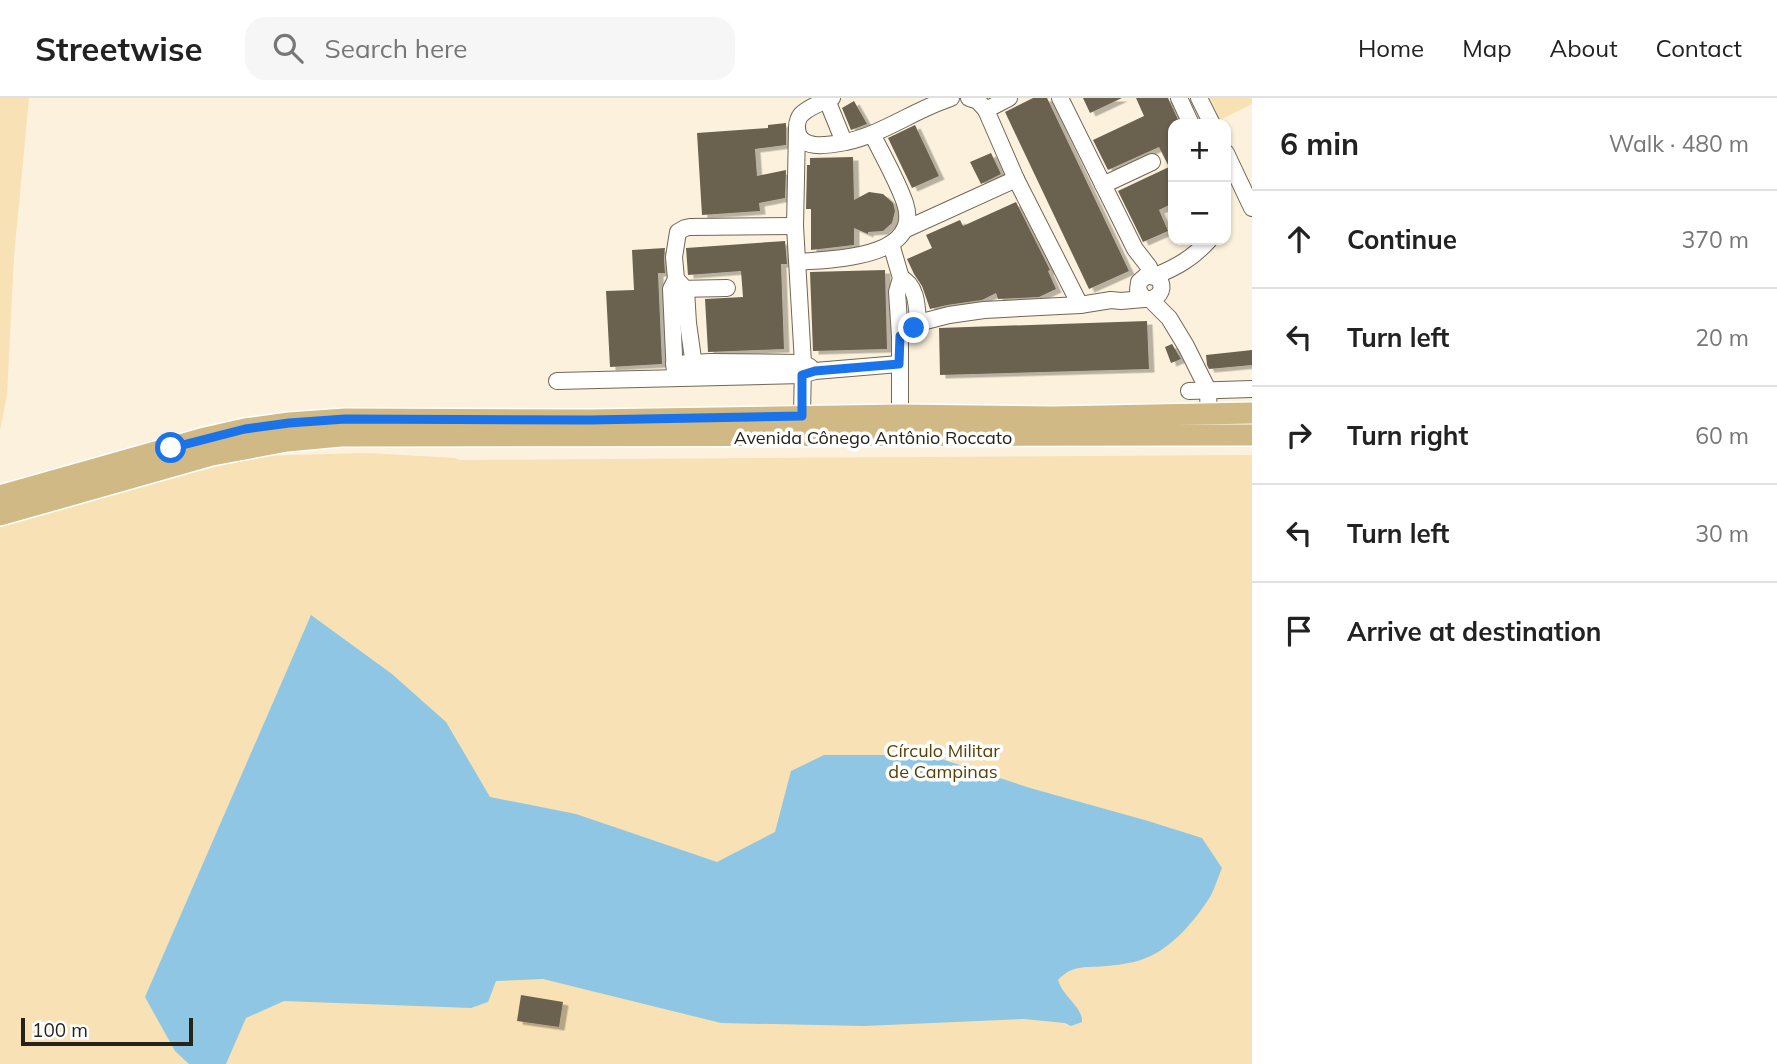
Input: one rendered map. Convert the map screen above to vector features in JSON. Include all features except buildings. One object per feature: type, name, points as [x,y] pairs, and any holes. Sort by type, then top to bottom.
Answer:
[{"type":"main road","name":"Avenida Cônego Antônio Roccato","points":[[0,515],[212,455],[288,441],[341,436],[1209,425],[1252,413]]},
{"type":"main road","name":"Avenida Cônego Antônio Roccato","points":[[0,496],[245,429],[345,419],[590,420],[900,415],[1053,417],[1209,425],[1252,435]]},
{"type":"street","points":[[969,98],[978,101],[986,110],[1016,179],[1080,305]]},
{"type":"street","points":[[986,110],[1009,98]]},
{"type":"street","points":[[1060,98],[1135,248],[1146,262],[1164,314],[1186,346],[1208,390],[1209,425]]},
{"type":"street","points":[[1179,98],[1189,119]]},
{"type":"street","points":[[1199,98],[1210,119]]},
{"type":"street","points":[[802,416],[807,369],[795,226],[799,118],[803,113],[830,99],[844,142]]},
{"type":"street","points":[[797,130],[802,140],[813,145],[844,142],[873,134],[944,99]]},
{"type":"street","points":[[873,134],[905,203],[907,220],[904,230]]},
{"type":"street","points":[[1102,185],[1152,162]]},
{"type":"street","points":[[1231,164],[1252,208]]},
{"type":"street","points":[[799,262],[859,256],[882,249],[904,230],[1016,179]]},
{"type":"street","points":[[694,370],[674,257],[678,232],[685,228],[795,226]]},
{"type":"street","points":[[891,244],[901,278],[897,292],[900,415]]},
{"type":"street","points":[[900,336],[918,323],[949,315],[984,310],[1080,305],[1111,300],[1153,284],[1204,245]]},
{"type":"street","points":[[901,278],[909,282],[913,289],[918,323]]},
{"type":"street","points":[[678,286],[727,288]]},
{"type":"street","points":[[674,370],[678,286]]},
{"type":"street","points":[[557,381],[674,370],[807,369],[899,364]]},
{"type":"street","points":[[1189,391],[1252,389]]},
{"type":"green space","points":[[0,98],[29,98],[14,256],[7,395],[0,430]]},
{"type":"green space","points":[[1210,98],[1252,98],[1252,104],[1220,119]]},
{"type":"green space","name":"Círculo Militar de Campinas","points":[[366,453],[460,460],[1252,455],[1252,1064],[0,1064],[0,527],[69,505],[257,456]]},
{"type":"water","points":[[311,615],[392,674],[446,722],[490,797],[576,814],[717,862],[775,832],[791,771],[824,755],[929,755],[1030,788],[1202,838],[1222,868],[1212,894],[1203,908],[1187,928],[1168,945],[1134,962],[1075,969],[1058,980],[1081,1017],[1082,1022],[1071,1026],[1024,1019],[864,1026],[721,1023],[543,979],[496,981],[488,1002],[471,1008],[284,1001],[246,1018],[226,1064],[189,1064],[175,1051],[145,997]]},
{"type":"route","points":[[171,448],[245,429],[345,419],[590,420],[802,416],[802,375],[815,371],[899,364],[900,336],[914,328]]}]
